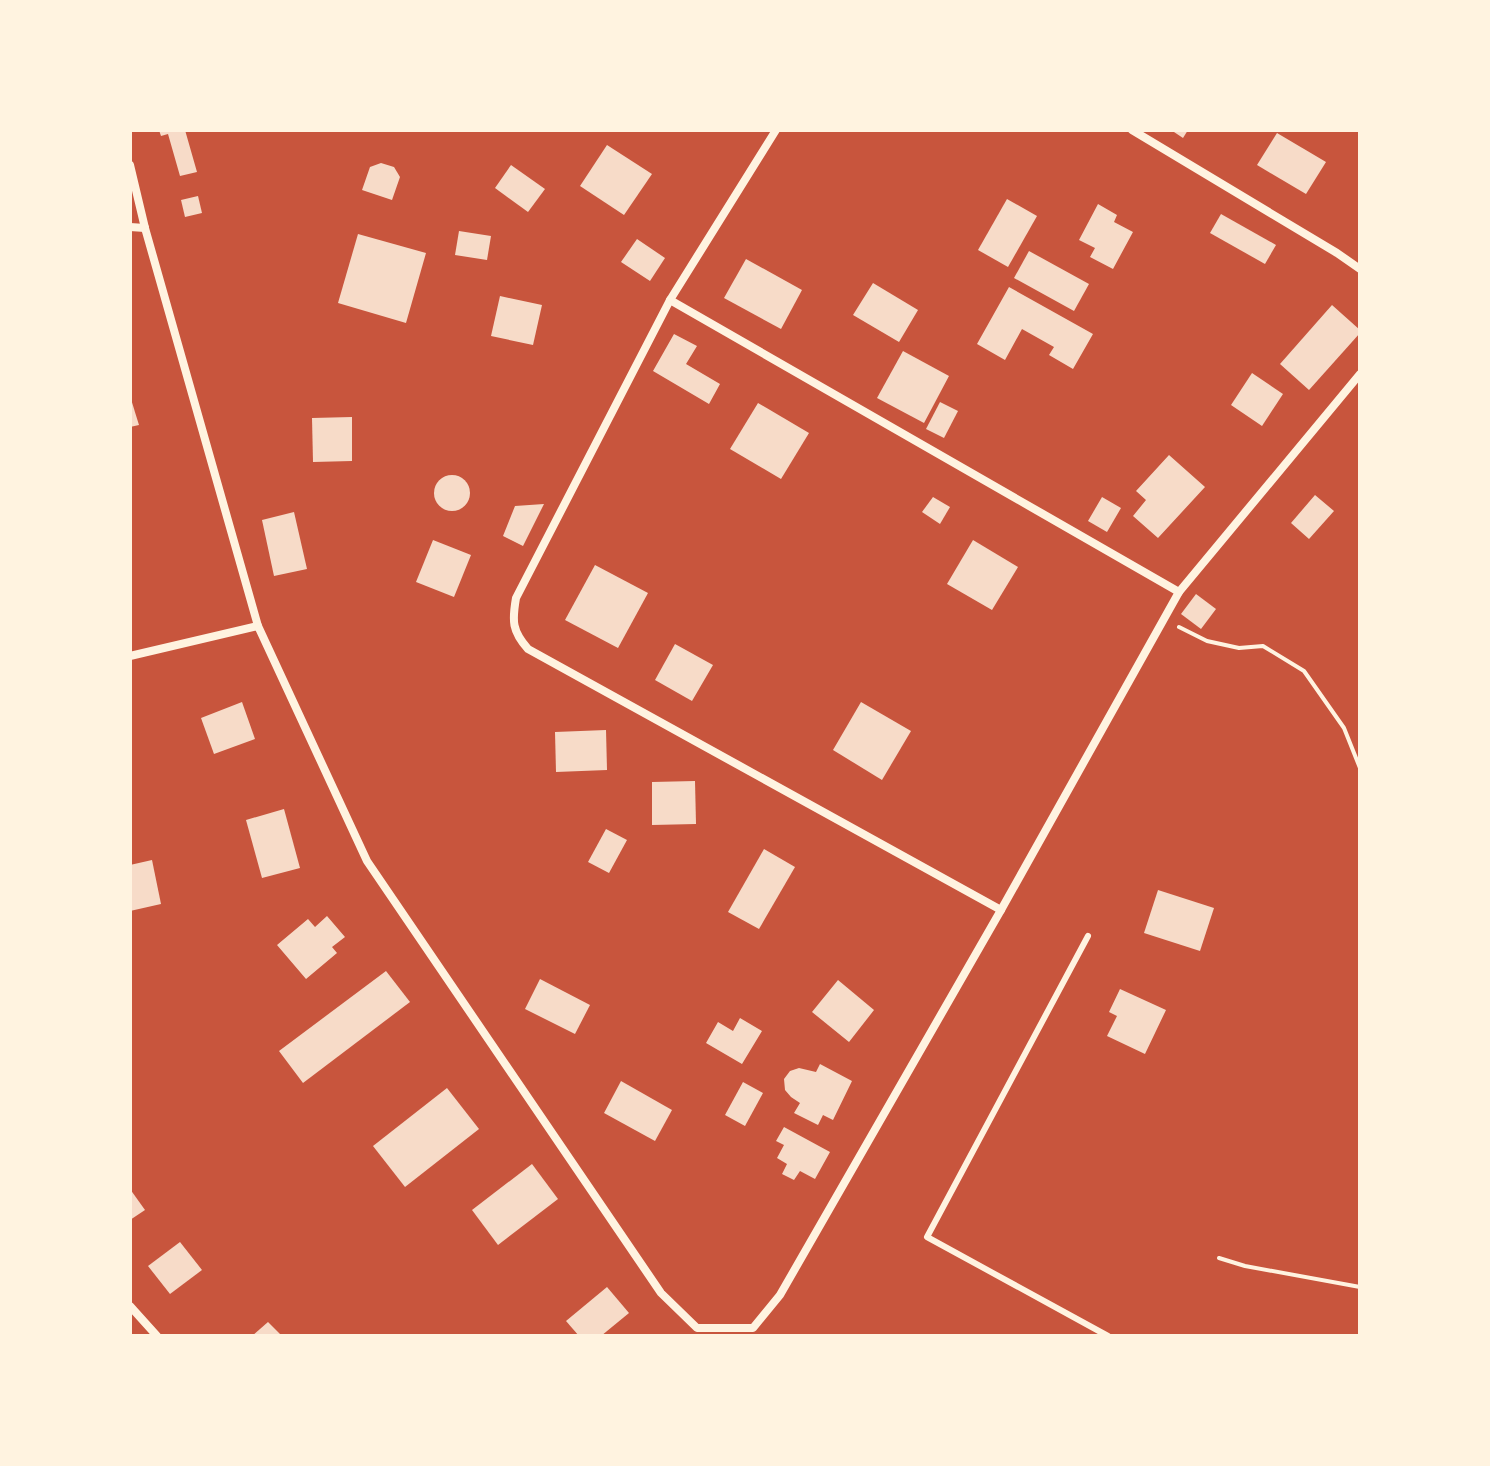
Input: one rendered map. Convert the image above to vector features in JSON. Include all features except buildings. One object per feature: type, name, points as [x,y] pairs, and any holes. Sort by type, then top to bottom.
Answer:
[{"type":"street","points":[[776,130],[670,300],[516,598],[513,616],[516,635],[528,649],[1001,910]]},
{"type":"street","points":[[1132,130],[1360,269]]},
{"type":"street","points":[[130,165],[145,228],[258,626],[367,861],[661,1293],[697,1328],[753,1328],[780,1295],[1179,592],[1360,374]]},
{"type":"street","points":[[130,227],[145,228]]},
{"type":"street","points":[[670,300],[1179,592]]},
{"type":"street","points":[[130,656],[258,626]]},
{"type":"street","points":[[130,1306],[157,1336]]},
{"type":"lane","points":[[1088,936],[927,1237],[1108,1336]]},
{"type":"path","points":[[1163,619],[1207,641],[1239,648],[1263,646],[1304,671],[1344,728],[1360,768]]},
{"type":"path","points":[[1219,1258],[1245,1266],[1360,1287]]}]
